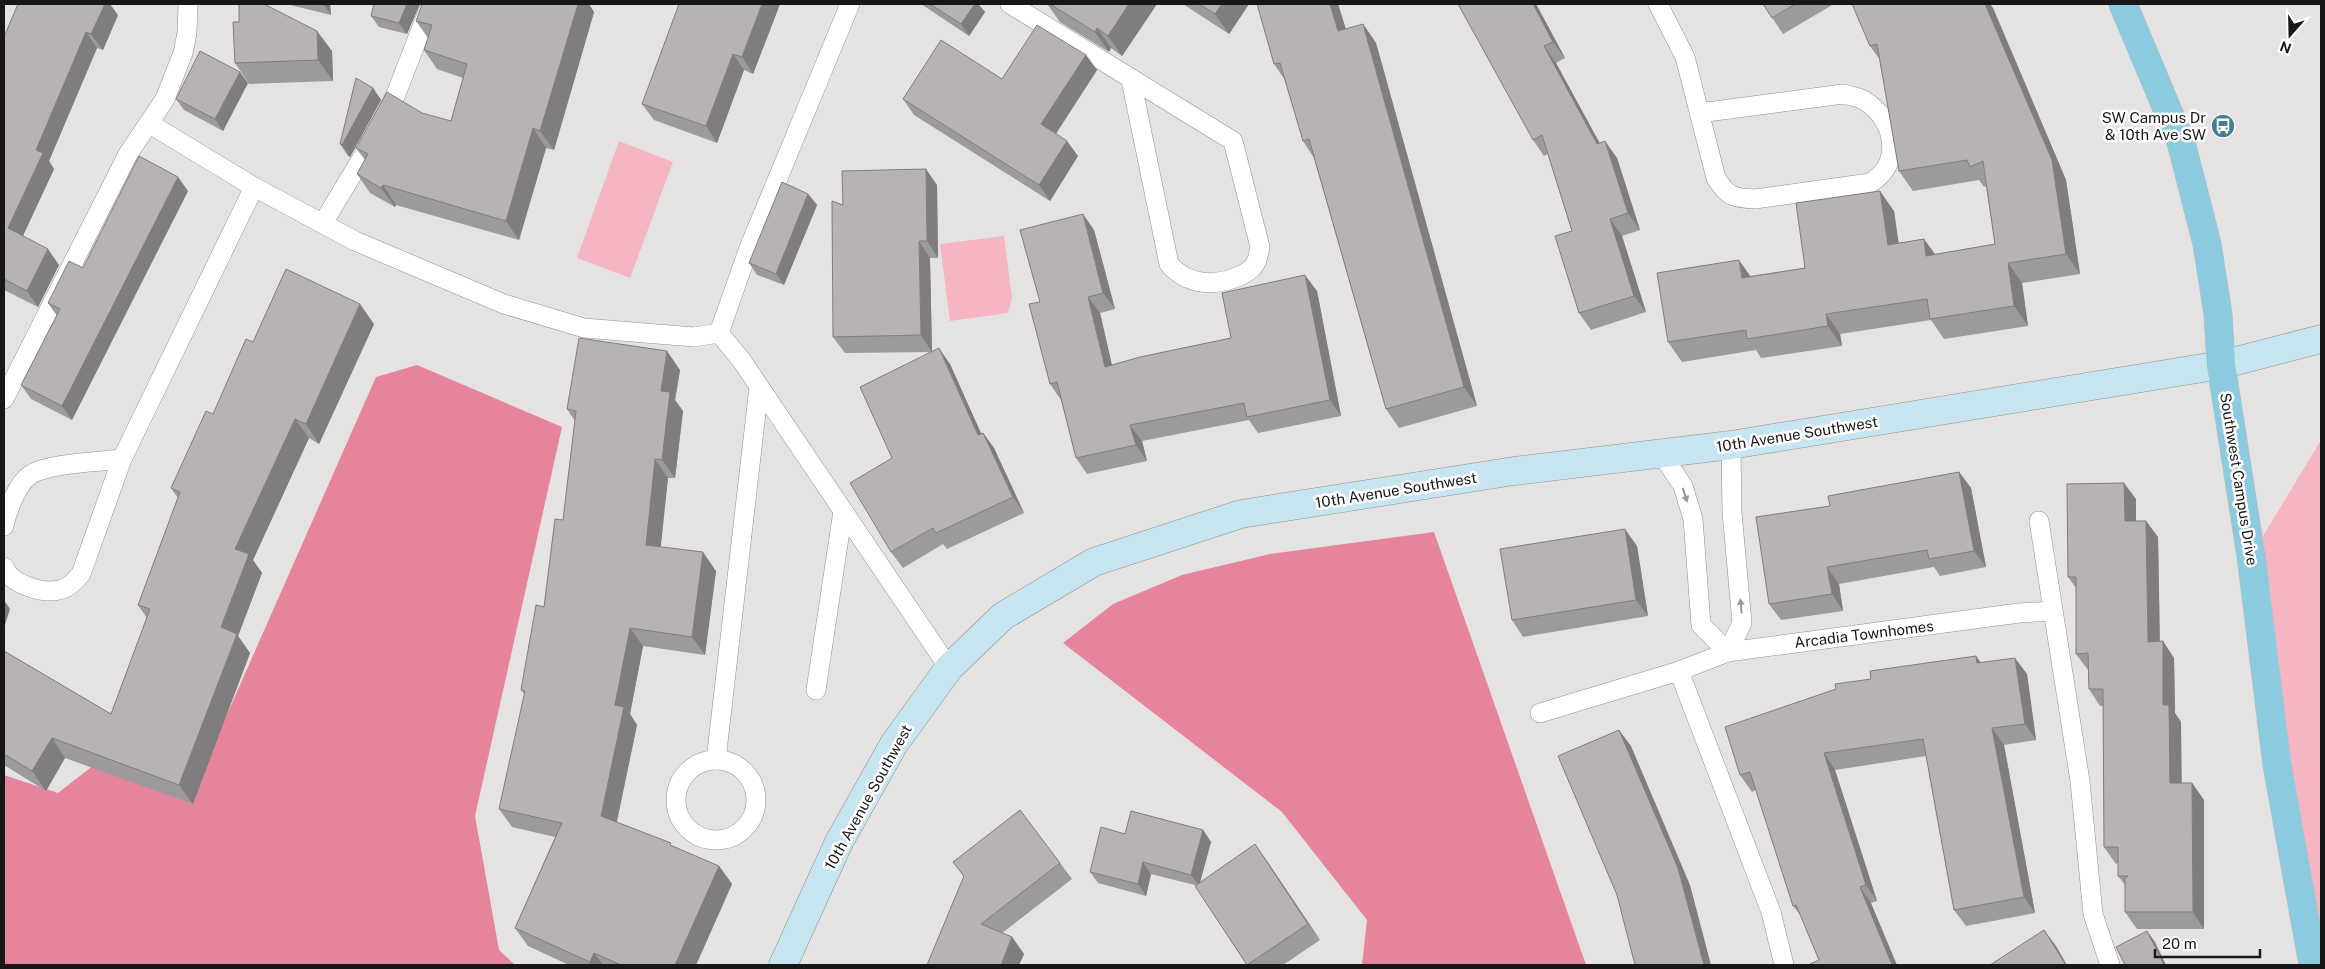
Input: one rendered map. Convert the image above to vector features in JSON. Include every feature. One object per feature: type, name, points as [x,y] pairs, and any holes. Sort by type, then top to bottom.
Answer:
[{"type":"main road","name":"Southwest Campus Drive","points":[[2123,4],[2181,142],[2208,244],[2218,314],[2221,365],[2251,556],[2277,765],[2313,965]]},
{"type":"street","name":"10th Avenue Southwest","points":[[782,965],[839,842],[894,744],[949,668],[1003,616],[1094,562],[1224,518],[1514,471],[1731,445],[2221,365],[2321,339]]},
{"type":"lane","points":[[4,399],[128,154],[150,124],[165,99],[184,53],[188,33],[188,4]]},
{"type":"lane","points":[[323,224],[376,135],[396,94],[431,4]]},
{"type":"lane","points":[[719,333],[749,248],[850,4]]},
{"type":"lane","points":[[1010,4],[1130,80],[1233,141],[1260,247],[1256,264],[1247,272],[1229,281],[1208,284],[1192,281],[1178,275],[1169,264],[1130,80]]},
{"type":"lane","points":[[1658,4],[1685,57],[1716,178],[1726,193],[1737,198],[1755,199],[1870,184],[1881,177],[1889,167],[1892,149],[1890,131],[1879,112],[1864,100],[1843,94],[1700,113]]},
{"type":"lane","points":[[150,124],[254,187],[355,241],[504,304],[584,328],[694,337],[719,333]]},
{"type":"lane","points":[[4,567],[6,574],[26,586],[43,591],[58,590],[71,585],[81,574],[122,459],[254,187]]},
{"type":"lane","points":[[719,333],[759,387],[949,668]]},
{"type":"lane","points":[[716,760],[759,387]]},
{"type":"lane","points":[[1661,453],[1682,486],[1693,518],[1701,625],[1728,652],[1742,623],[1732,512],[1731,445]]},
{"type":"lane","points":[[4,526],[16,493],[28,476],[42,468],[122,459]]},
{"type":"lane","points":[[816,690],[843,511]]},
{"type":"lane","points":[[2039,521],[2080,781],[2093,914],[2110,965]]},
{"type":"lane","name":"Arcadia Townhomes","points":[[1540,714],[1679,671],[1728,652],[2019,613],[2053,611]]},
{"type":"lane","points":[[1679,671],[1771,912],[1784,965]]},
{"type":"lane","points":[[716,760],[733,763],[745,771],[756,789],[756,810],[750,823],[737,836],[720,841],[704,839],[686,827],[679,816],[676,802],[681,780],[687,772],[699,763],[716,760]]},
{"type":"shaded area","points":[[619,141],[673,162],[630,278],[577,258]]},
{"type":"shaded area","points":[[1004,236],[1012,298],[1008,313],[950,321],[940,244]]},
{"type":"shaded area","points":[[417,365],[562,427],[475,816],[499,950],[515,965],[4,965],[4,775],[58,793],[108,754],[225,719],[376,377]]},
{"type":"shaded area","points":[[2321,440],[2321,965],[2251,556]]},
{"type":"shaded area","points":[[1434,532],[1586,965],[1362,965],[1367,920],[1282,812],[1063,643],[1113,604],[1182,575],[1270,554]]},
{"type":"building","points":[[18,4],[105,4],[91,34],[86,32],[36,150],[43,153],[8,228],[48,249],[27,291],[4,279],[4,37]]},
{"type":"building","points":[[239,4],[264,4],[317,31],[318,60],[235,63],[233,22],[239,22]]},
{"type":"building","points":[[374,4],[407,4],[399,23],[371,16]]},
{"type":"building","points":[[422,4],[578,4],[540,131],[533,128],[506,221],[383,185],[381,188],[357,174],[368,154],[356,148],[387,92],[422,113],[451,121],[467,64],[424,50],[432,25],[416,21]]},
{"type":"building","points":[[679,4],[762,4],[742,57],[733,54],[706,126],[642,104]]},
{"type":"building","points":[[930,4],[975,4],[961,24]]},
{"type":"building","points":[[1050,4],[1129,4],[1108,36],[1097,28],[1095,32]]},
{"type":"building","points":[[1199,4],[1222,4],[1215,14]]},
{"type":"building","points":[[1257,4],[1330,4],[1338,31],[1363,24],[1464,387],[1386,409],[1309,139],[1303,141],[1280,63],[1274,64]]},
{"type":"building","points":[[1458,4],[1533,4],[1553,42],[1544,46],[1597,144],[1605,141],[1628,213],[1610,219],[1634,296],[1579,313],[1555,236],[1572,231],[1542,135],[1533,140]]},
{"type":"building","points":[[1763,4],[1795,4],[1772,18]]},
{"type":"building","points":[[1852,4],[1985,4],[2052,160],[2066,254],[2008,263],[2014,306],[1930,319],[1927,299],[1826,314],[1828,326],[1747,339],[1746,330],[1668,342],[1657,273],[1739,260],[1742,278],[1805,268],[1796,203],[1880,191],[1888,245],[1924,239],[1926,256],[1995,244],[1983,161],[1970,167],[1967,160],[1899,171],[1877,44],[1870,46]]},
{"type":"building","points":[[1037,25],[1086,55],[1041,124],[1067,141],[1039,185],[903,99],[941,40],[1002,79]]},
{"type":"building","points":[[200,51],[240,72],[215,119],[176,99]]},
{"type":"building","points":[[356,78],[373,88],[342,145],[340,144]]},
{"type":"building","points":[[139,156],[178,177],[62,406],[21,385],[60,309],[48,303],[69,261],[83,268]]},
{"type":"building","points":[[926,169],[927,241],[919,241],[921,335],[833,337],[832,201],[843,205],[842,171]]},
{"type":"building","points":[[782,182],[808,194],[776,274],[749,263]]},
{"type":"building","points":[[1083,214],[1103,293],[1088,297],[1105,367],[1140,357],[1231,338],[1222,293],[1305,275],[1330,400],[1247,417],[1244,403],[1130,425],[1136,445],[1076,458],[1057,382],[1050,384],[1029,304],[1040,302],[1020,230]]},
{"type":"building","points":[[286,269],[360,304],[306,424],[295,419],[235,549],[249,554],[221,627],[237,634],[179,785],[52,738],[32,771],[4,754],[4,651],[111,714],[150,609],[138,605],[180,492],[171,488],[206,411],[213,414],[246,339],[253,342]]},
{"type":"building","points":[[579,338],[667,351],[661,391],[670,392],[662,460],[655,459],[646,545],[703,552],[692,637],[630,628],[615,705],[624,707],[601,816],[671,843],[670,845],[719,866],[675,965],[621,965],[594,953],[590,962],[515,928],[562,823],[499,809],[525,691],[521,690],[536,605],[544,607],[555,519],[563,520],[576,411],[567,409]]},
{"type":"building","points":[[939,348],[978,435],[983,433],[1013,497],[936,533],[933,528],[891,552],[850,483],[892,458],[860,387]]},
{"type":"building","points":[[1959,472],[1974,551],[1929,559],[1927,550],[1827,567],[1832,594],[1769,604],[1756,517],[1830,506],[1828,496]]},
{"type":"building","points":[[2124,483],[2125,521],[2146,521],[2148,642],[2163,641],[2163,705],[2169,705],[2170,783],[2192,783],[2193,912],[2125,912],[2125,878],[2128,876],[2118,876],[2118,847],[2104,847],[2103,689],[2089,689],[2088,653],[2076,654],[2076,577],[2068,577],[2067,484]]},
{"type":"building","points":[[1625,529],[1636,600],[1512,620],[1500,549]]},
{"type":"building","points":[[1976,656],[1977,663],[2015,658],[2025,724],[1992,728],[2024,897],[1954,910],[1923,739],[1824,753],[1866,885],[1860,887],[1892,965],[1810,965],[1819,960],[1796,905],[1793,906],[1750,772],[1740,775],[1725,727],[1836,689],[1835,684],[1871,679],[1870,671]]},
{"type":"building","points":[[1619,730],[1678,868],[1704,965],[1635,965],[1617,895],[1558,756]]},
{"type":"building","points":[[1020,810],[1060,863],[981,924],[1012,937],[1001,965],[927,965],[964,876],[953,862]]},
{"type":"building","points":[[1131,811],[1203,830],[1191,875],[1143,862],[1138,884],[1090,872],[1101,827],[1125,834]]},
{"type":"building","points":[[1255,844],[1308,924],[1247,965],[1195,886]]},
{"type":"building","points":[[2044,930],[2066,965],[1990,965]]},
{"type":"building","points":[[2147,931],[2164,965],[2125,965],[2116,947]]},
{"type":"place","name":"SW Campus Dr & 10th Ave SW","points":[[2223,126]]}]
